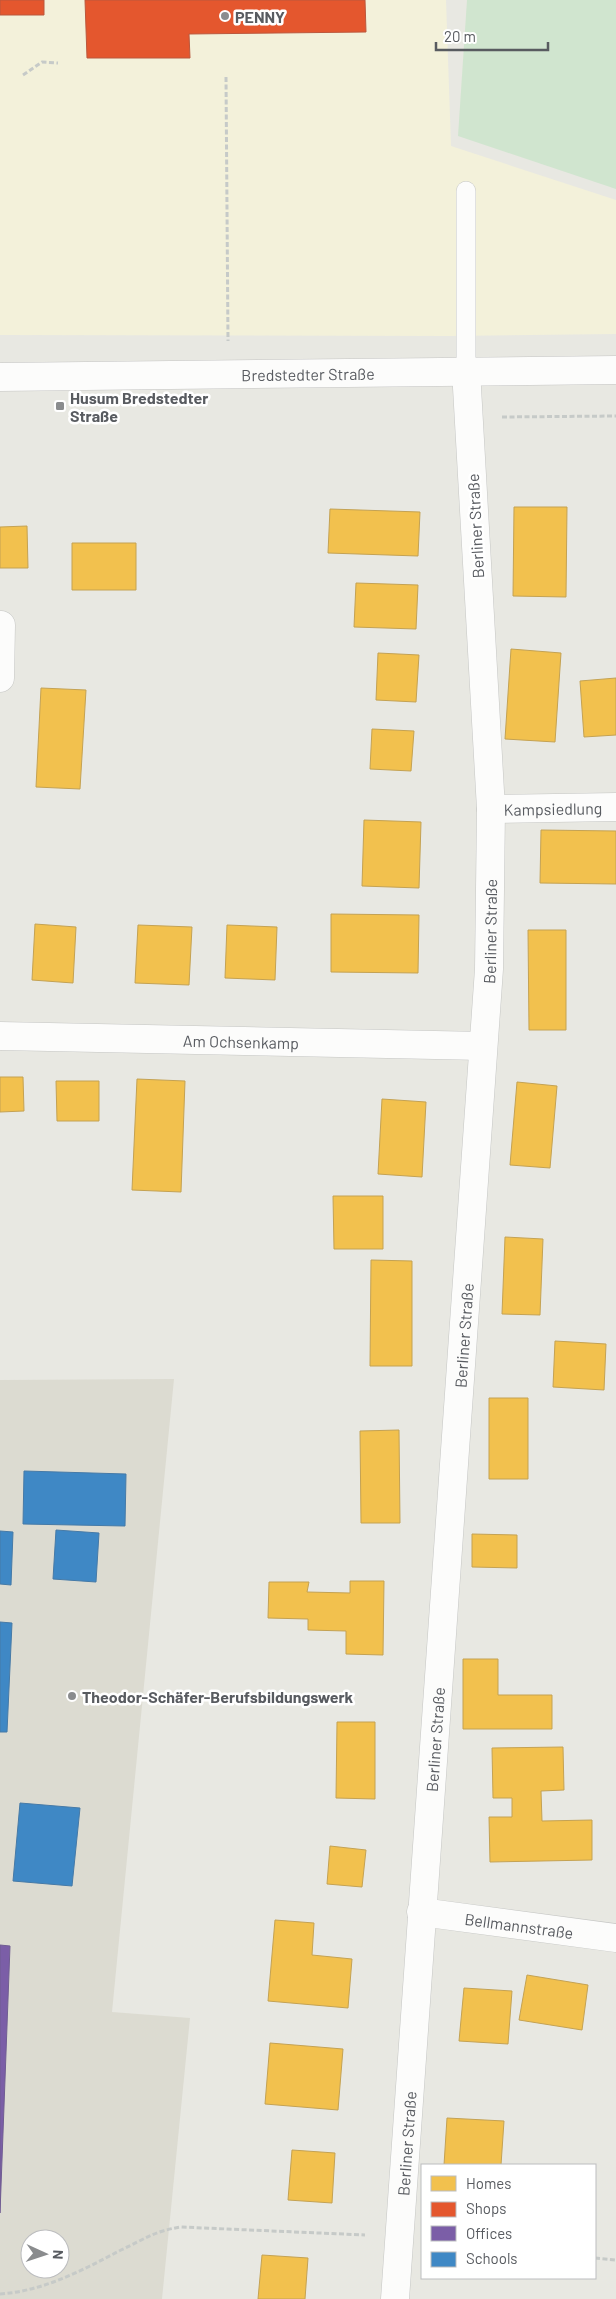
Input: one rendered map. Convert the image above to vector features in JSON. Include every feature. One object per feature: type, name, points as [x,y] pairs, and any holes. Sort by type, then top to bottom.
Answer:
[{"type":"street","name":"Bredstedter Straße","points":[[0,377],[466,370],[616,370]]},
{"type":"street","name":"Berliner Straße","points":[[394,2299],[489,969],[491,809],[466,370]]},
{"type":"street","points":[[0,678],[1,625]]},
{"type":"street","name":"Kampsiedlung","points":[[491,809],[616,807]]},
{"type":"street","name":"Am Ochsenkamp","points":[[0,1036],[484,1046]]},
{"type":"street","name":"Bellmannstraße","points":[[421,1912],[616,1938]]},
{"type":"lane","points":[[466,191],[466,370]]},
{"type":"path","points":[[23,75],[42,62],[58,63]]},
{"type":"path","points":[[226,77],[228,375]]},
{"type":"path","points":[[469,418],[616,416]]},
{"type":"path","points":[[0,2294],[39,2288],[122,2250],[160,2230],[181,2227],[398,2237]]},
{"type":"path","points":[[596,2258],[616,2260]]},
{"type":"shaded area","points":[[0,0],[446,0],[451,146],[616,200],[616,334],[451,336],[0,335]]},
{"type":"shaded area","name":"Theodor-Schäfer-Berufsbildungswerk","points":[[174,1379],[112,2012],[190,2018],[162,2299],[0,2299],[0,1380]]},
{"type":"green space","points":[[467,0],[616,0],[616,189],[458,136]]},
{"type":"building: Homes","points":[[514,507],[567,507],[566,597],[513,596]]},
{"type":"building: Homes","points":[[330,509],[420,512],[418,556],[328,553]]},
{"type":"building: Homes","points":[[27,526],[28,568],[0,568],[0,527]]},
{"type":"building: Homes","points":[[72,543],[136,543],[136,590],[72,590]]},
{"type":"building: Homes","points":[[356,583],[418,585],[416,629],[354,627]]},
{"type":"building: Homes","points":[[511,649],[561,653],[555,742],[505,739]]},
{"type":"building: Homes","points":[[378,653],[419,655],[416,702],[376,700]]},
{"type":"building: Homes","points":[[616,678],[616,735],[584,737],[580,681]]},
{"type":"building: Homes","points":[[41,688],[86,690],[80,789],[36,787]]},
{"type":"building: Homes","points":[[372,729],[414,731],[411,771],[370,769]]},
{"type":"building: Homes","points":[[364,820],[421,822],[419,888],[362,886]]},
{"type":"building: Homes","points":[[541,830],[616,831],[616,884],[540,883]]},
{"type":"building: Homes","points":[[331,914],[419,915],[418,973],[331,972]]},
{"type":"building: Homes","points":[[35,924],[76,927],[73,983],[32,980]]},
{"type":"building: Homes","points":[[138,925],[192,927],[189,985],[135,983]]},
{"type":"building: Homes","points":[[227,925],[277,927],[275,980],[225,978]]},
{"type":"building: Homes","points":[[528,930],[566,930],[566,1030],[529,1030]]},
{"type":"building: Homes","points":[[0,1077],[23,1077],[24,1111],[0,1112]]},
{"type":"building: Homes","points":[[137,1079],[185,1081],[181,1192],[132,1190]]},
{"type":"building: Homes","points":[[56,1081],[99,1081],[99,1121],[57,1121]]},
{"type":"building: Homes","points":[[517,1082],[557,1086],[550,1168],[510,1165]]},
{"type":"building: Homes","points":[[382,1099],[426,1102],[422,1177],[378,1174]]},
{"type":"building: Homes","points":[[333,1196],[383,1196],[383,1249],[334,1249]]},
{"type":"building: Homes","points":[[505,1237],[543,1239],[540,1315],[502,1314]]},
{"type":"building: Homes","points":[[371,1260],[412,1261],[412,1366],[370,1366]]},
{"type":"building: Homes","points":[[555,1341],[606,1344],[604,1390],[553,1387]]},
{"type":"building: Homes","points":[[489,1398],[528,1398],[528,1479],[489,1479]]},
{"type":"building: Homes","points":[[399,1430],[400,1523],[361,1523],[360,1431]]},
{"type":"building: Homes","points":[[472,1534],[517,1535],[517,1568],[472,1567]]},
{"type":"building: Homes","points":[[350,1581],[384,1581],[383,1655],[346,1654],[346,1631],[308,1630],[308,1619],[268,1618],[269,1582],[309,1582],[307,1592],[350,1593]]},
{"type":"building: Homes","points":[[463,1659],[498,1659],[498,1695],[552,1695],[552,1729],[463,1729]]},
{"type":"building: Homes","points":[[337,1722],[375,1722],[375,1799],[336,1798]]},
{"type":"building: Homes","points":[[563,1747],[564,1790],[541,1791],[542,1821],[592,1820],[592,1860],[490,1862],[489,1817],[512,1817],[512,1798],[493,1798],[492,1748]]},
{"type":"building: Homes","points":[[330,1846],[366,1850],[362,1887],[327,1884]]},
{"type":"building: Homes","points":[[275,1920],[314,1923],[312,1955],[352,1959],[348,2008],[268,2001]]},
{"type":"building: Homes","points":[[527,1975],[588,1985],[582,2030],[519,2020]]},
{"type":"building: Homes","points":[[464,1988],[512,1991],[508,2044],[459,2041]]},
{"type":"building: Homes","points":[[270,2043],[343,2049],[338,2110],[265,2104]]},
{"type":"building: Homes","points":[[447,2118],[504,2121],[501,2164],[444,2164]]},
{"type":"building: Homes","points":[[292,2150],[335,2153],[332,2203],[288,2200]]},
{"type":"building: Homes","points":[[262,2255],[308,2258],[305,2299],[258,2299]]},
{"type":"building: Shops","points":[[0,0],[44,0],[44,15],[0,15]]},
{"type":"building: Shops","name":"PENNY","points":[[85,0],[365,0],[366,32],[189,34],[190,58],[87,58]]},
{"type":"building: Offices","points":[[0,1945],[10,1946],[0,2213]]},
{"type":"building: Schools","points":[[24,1471],[126,1474],[125,1526],[23,1524]]},
{"type":"building: Schools","points":[[56,1530],[99,1533],[96,1582],[53,1579]]},
{"type":"building: Schools","points":[[0,1531],[13,1532],[11,1585],[0,1584]]},
{"type":"building: Schools","points":[[0,1622],[12,1623],[7,1732],[0,1732]]},
{"type":"building: Schools","points":[[20,1803],[80,1808],[72,1886],[13,1881]]},
{"type":"place","name":"PENNY","points":[[225,16]]},
{"type":"place","name":"Husum Bredstedter Straße","points":[[60,406]]},
{"type":"place","name":"Theodor-Schäfer-Berufsbildungswerk","points":[[72,1696]]}]
